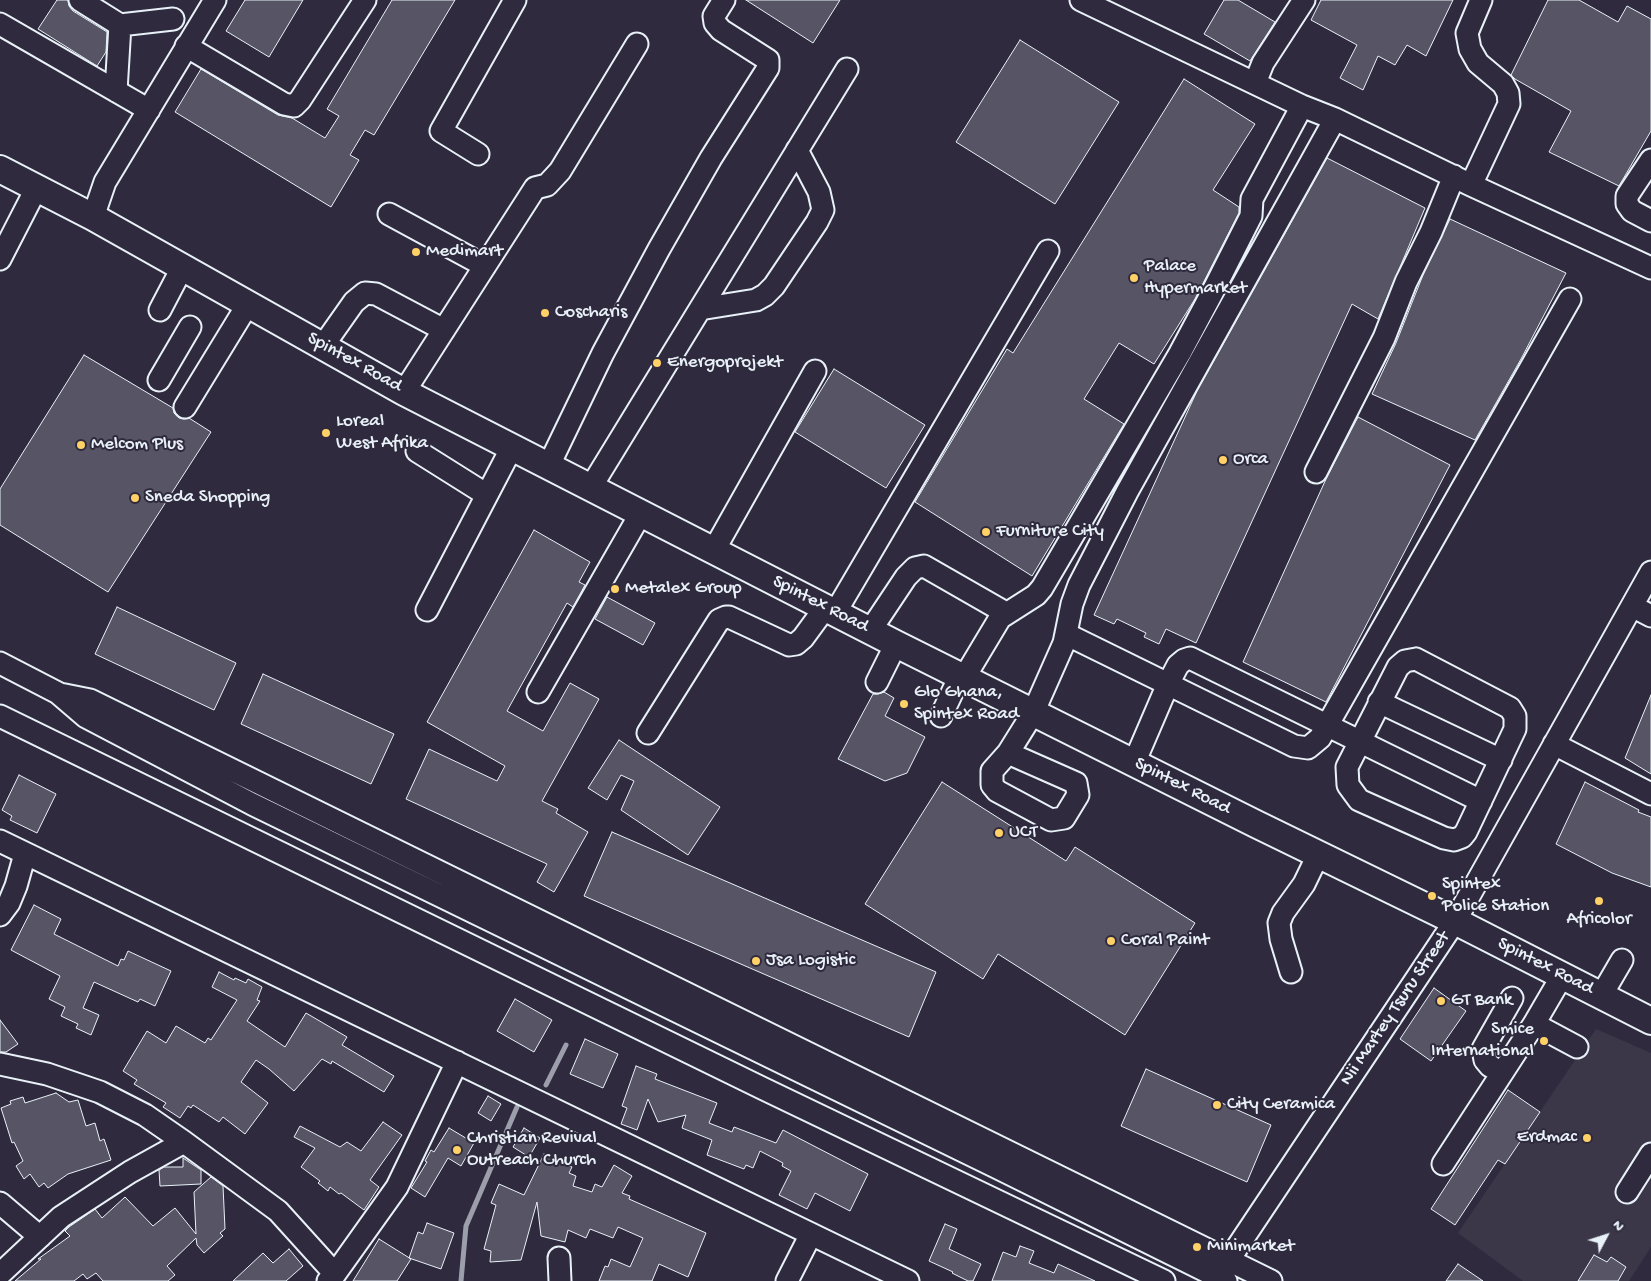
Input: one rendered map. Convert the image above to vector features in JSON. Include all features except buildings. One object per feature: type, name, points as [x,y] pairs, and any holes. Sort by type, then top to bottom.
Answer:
[{"type":"main road","name":"Spintex Road","points":[[0,169],[93,217],[404,392],[896,644],[1318,855],[1455,921],[1651,1021]]},
{"type":"street","points":[[80,0],[120,25],[173,19]]},
{"type":"street","points":[[93,217],[105,182],[214,0]]},
{"type":"street","points":[[186,46],[284,104],[294,106],[300,100],[365,0]]},
{"type":"street","points":[[478,154],[442,131],[515,0]]},
{"type":"street","points":[[549,465],[603,353],[660,249],[711,158],[768,68],[768,60],[721,30],[715,24],[714,16],[724,0]]},
{"type":"street","points":[[1082,0],[1302,106],[1651,268]]},
{"type":"street","points":[[1255,83],[1263,63],[1304,0]]},
{"type":"street","points":[[1316,472],[1384,338],[1406,282],[1431,232],[1510,104],[1508,93],[1503,84],[1478,63],[1470,48],[1467,33],[1481,0]]},
{"type":"street","points":[[0,24],[149,110]]},
{"type":"street","points":[[116,91],[120,25]]},
{"type":"street","points":[[404,392],[534,188],[547,185],[560,171],[637,44]]},
{"type":"street","points":[[591,487],[847,69]]},
{"type":"street","points":[[940,716],[962,677],[1000,618],[1036,595],[1042,588],[1100,491],[1180,353],[1211,295],[1251,216],[1252,199],[1302,106]]},
{"type":"street","points":[[1008,753],[1033,713],[1058,659],[1066,634],[1072,604],[1079,585],[1126,492],[1335,120]]},
{"type":"street","points":[[700,309],[756,300],[765,294],[774,286],[817,222],[823,210],[819,192],[797,150]]},
{"type":"street","points":[[1651,160],[1627,196],[1627,204],[1632,211],[1651,221]]},
{"type":"street","points":[[0,260],[36,187]]},
{"type":"street","points":[[389,214],[485,266]]},
{"type":"street","points":[[648,733],[719,620],[729,617],[789,645],[796,644],[830,610],[1048,251]]},
{"type":"street","points":[[160,310],[182,268]]},
{"type":"street","points":[[323,346],[354,302],[365,294],[376,294],[444,330]]},
{"type":"street","points":[[1066,634],[1294,746],[1308,748],[1320,738],[1570,299]]},
{"type":"street","points":[[185,407],[248,304]]},
{"type":"street","points":[[160,380],[190,327]]},
{"type":"street","points":[[714,550],[815,372]]},
{"type":"street","points":[[427,610],[512,447]]},
{"type":"street","points":[[417,451],[487,495]]},
{"type":"street","points":[[538,692],[641,513]]},
{"type":"street","points":[[870,630],[906,577],[915,568],[924,566],[1006,613]]},
{"type":"street","name":"Nii Martey Tsuru Street","points":[[1219,1280],[1229,1259],[1455,921],[1651,572]]},
{"type":"street","points":[[1632,606],[1651,616]]},
{"type":"street","points":[[876,682],[896,644]]},
{"type":"street","points":[[1134,763],[1178,665],[1190,658],[1481,802]]},
{"type":"street","points":[[1416,659],[1510,708],[1515,716],[1515,729],[1481,802],[1462,837],[1454,840],[1444,838],[1359,800],[1348,785],[1347,767],[1358,741],[1380,702],[1398,667],[1405,661],[1416,659]]},
{"type":"street","points":[[0,663],[58,693],[86,717],[252,804],[1219,1280]]},
{"type":"street","points":[[58,693],[90,700],[99,704],[1271,1281]]},
{"type":"street","points":[[1380,702],[1501,760]]},
{"type":"street","points":[[0,716],[1164,1281]]},
{"type":"street","points":[[1554,744],[1651,794]]},
{"type":"street","points":[[0,841],[908,1281]]},
{"type":"street","points":[[0,915],[9,903],[16,886],[25,854]]},
{"type":"street","points":[[1291,972],[1281,939],[1279,923],[1283,913],[1304,884],[1318,855]]},
{"type":"street","points":[[1601,996],[1622,960]]},
{"type":"street","points":[[1443,1164],[1534,1024],[1562,976]]},
{"type":"street","points":[[1502,1073],[1490,1066],[1485,1060],[1483,1050],[1512,998]]},
{"type":"street","points":[[1534,1024],[1577,1048]]},
{"type":"street","points":[[0,1064],[47,1074],[100,1092],[144,1115],[278,1211],[332,1278],[397,1187],[457,1062]]},
{"type":"street","points":[[0,1274],[61,1217],[130,1172],[184,1142]]},
{"type":"street","points":[[1627,1192],[1651,1154]]},
{"type":"street","points":[[0,1203],[40,1237]]},
{"type":"street","points":[[788,1281],[811,1234]]},
{"type":"street","points":[[559,1258],[560,1281]]},
{"type":"shaded area","name":"Erdmac","points":[[1596,1029],[1651,1053],[1651,1247],[1629,1281],[1523,1281],[1458,1233]]},
{"type":"waterway","points":[[546,1085],[566,1045]]},
{"type":"waterway","points":[[461,1281],[466,1226],[517,1107]]},
{"type":"place","name":"Medimart","points":[[416,252]]},
{"type":"place","name":"Palace Hypermarket","points":[[1134,278]]},
{"type":"place","name":"Coscharis","points":[[545,313]]},
{"type":"place","name":"Energoprojekt","points":[[657,363]]},
{"type":"place","name":"Loreal West Afrika","points":[[326,433]]},
{"type":"place","name":"Melcom Plus","points":[[81,445]]},
{"type":"place","name":"Orca","points":[[1223,460]]},
{"type":"place","name":"Sneda Shopping","points":[[135,498]]},
{"type":"place","name":"Furniture City","points":[[986,532]]},
{"type":"place","name":"Metalex Group","points":[[615,589]]},
{"type":"place","name":"Glo Ghana, Spintex Road","points":[[904,704]]},
{"type":"place","name":"UCT","points":[[999,833]]},
{"type":"place","name":"Spintex Police Station","points":[[1432,896]]},
{"type":"place","name":"Africolor","points":[[1599,901]]},
{"type":"place","name":"Coral Paint","points":[[1111,941]]},
{"type":"place","name":"Jsa Logistic","points":[[756,961]]},
{"type":"place","name":"GT Bank","points":[[1441,1001]]},
{"type":"place","name":"Smice International","points":[[1544,1041]]},
{"type":"place","name":"City Ceramica","points":[[1217,1105]]},
{"type":"place","name":"Erdmac","points":[[1587,1138]]},
{"type":"place","name":"Christian Revival Outreach Church","points":[[457,1150]]},
{"type":"place","name":"Minimarket","points":[[1197,1247]]}]
